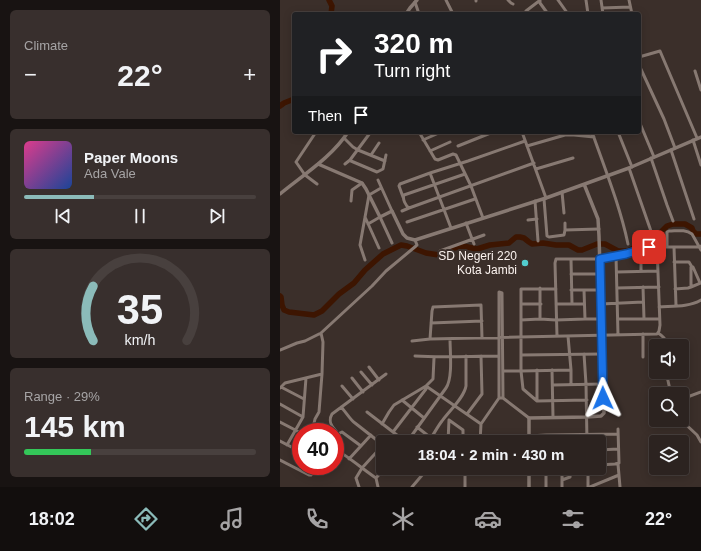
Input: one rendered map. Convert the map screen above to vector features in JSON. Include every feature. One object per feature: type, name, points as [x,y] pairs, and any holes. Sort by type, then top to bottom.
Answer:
[{"type":"street","points":[[446,0],[453,12]]},
{"type":"street","points":[[508,0],[513,4]]},
{"type":"street","points":[[558,0],[567,12]]},
{"type":"street","points":[[586,0],[588,12]]},
{"type":"street","points":[[601,0],[603,12]]},
{"type":"street","points":[[629,0],[631,12]]},
{"type":"street","points":[[408,12],[416,1]]},
{"type":"street","points":[[416,1],[418,12]]},
{"type":"street","points":[[526,11],[540,1],[547,12]]},
{"type":"street","points":[[602,8],[630,7]]},
{"type":"street","points":[[641,56],[660,51],[697,138],[701,165]]},
{"type":"street","points":[[641,69],[664,119],[694,219]]},
{"type":"street","points":[[695,71],[701,90]]},
{"type":"street","points":[[641,127],[673,221]]},
{"type":"street","points":[[315,134],[296,161],[305,175],[317,184]]},
{"type":"street","points":[[280,194],[318,164],[347,134]]},
{"type":"street","points":[[345,164],[350,160],[369,134]]},
{"type":"street","points":[[420,134],[434,159],[438,160],[453,154],[456,155],[471,186],[483,218]]},
{"type":"street","points":[[423,140],[436,134]]},
{"type":"street","points":[[458,146],[488,134]]},
{"type":"street","points":[[523,134],[545,198],[548,237],[565,234],[566,230],[564,223]]},
{"type":"street","points":[[527,146],[569,134],[594,137]]},
{"type":"street","points":[[593,134],[608,176],[628,244]]},
{"type":"street","points":[[619,134],[656,244],[659,287],[658,332]]},
{"type":"street","points":[[344,138],[358,150],[384,161]]},
{"type":"street","points":[[378,180],[403,234],[407,238],[415,240],[545,198],[631,168],[697,138]]},
{"type":"street","points":[[409,208],[407,207],[400,190],[400,184],[525,141]]},
{"type":"street","points":[[430,151],[450,142]]},
{"type":"street","points":[[371,155],[379,143]]},
{"type":"street","points":[[350,160],[377,172],[383,169],[386,156]]},
{"type":"street","points":[[536,169],[573,158]]},
{"type":"street","points":[[402,211],[534,163]]},
{"type":"street","points":[[318,164],[364,186],[392,243]]},
{"type":"street","points":[[430,173],[451,228]]},
{"type":"street","points":[[403,197],[465,174]]},
{"type":"street","points":[[351,202],[353,189],[362,184]]},
{"type":"street","points":[[501,398],[529,418],[587,417],[601,416],[604,413],[599,229],[598,219],[584,184]]},
{"type":"street","points":[[365,260],[360,245],[369,195],[381,188]]},
{"type":"street","points":[[562,192],[564,213]]},
{"type":"street","points":[[407,222],[476,199]]},
{"type":"street","points":[[535,201],[538,241]]},
{"type":"street","points":[[368,224],[392,211]]},
{"type":"street","points":[[365,216],[379,248]]},
{"type":"street","points":[[528,220],[537,219]]},
{"type":"street","points":[[466,223],[474,244]]},
{"type":"street","points":[[566,230],[599,229]]},
{"type":"street","points":[[667,247],[668,232],[682,230],[690,232],[701,247]]},
{"type":"street","points":[[440,251],[484,235]]},
{"type":"street","points":[[280,350],[305,341],[321,333],[386,271],[415,247],[417,245],[415,240]]},
{"type":"street","points":[[557,336],[555,260],[558,258],[600,259],[626,254],[656,244],[667,247],[701,247]]},
{"type":"street","points":[[674,247],[676,305]]},
{"type":"street","points":[[641,249],[641,271]]},
{"type":"street","points":[[616,256],[618,335]]},
{"type":"street","points":[[571,259],[572,304]]},
{"type":"street","points":[[674,262],[688,262],[693,267],[700,283],[688,288],[675,289]]},
{"type":"street","points":[[691,287],[692,266]]},
{"type":"street","points":[[617,272],[658,271]]},
{"type":"street","points":[[571,274],[600,274]]},
{"type":"street","points":[[643,287],[644,319]]},
{"type":"street","points":[[618,288],[659,287]]},
{"type":"street","points":[[540,288],[540,319]]},
{"type":"street","points":[[556,289],[521,289],[521,371],[523,389],[537,401],[587,400]]},
{"type":"street","points":[[572,290],[601,290]]},
{"type":"street","points":[[584,290],[585,319]]},
{"type":"street","points":[[480,435],[481,424],[501,398],[503,371],[501,351],[502,293],[499,292],[501,338]]},
{"type":"street","points":[[659,307],[692,304],[701,300]]},
{"type":"street","points":[[601,304],[643,302]]},
{"type":"street","points":[[521,304],[541,304]]},
{"type":"street","points":[[556,304],[584,304]]},
{"type":"street","points":[[430,339],[434,307],[481,305],[482,338]]},
{"type":"street","points":[[521,320],[602,319]]},
{"type":"street","points":[[618,319],[659,319]]},
{"type":"street","points":[[431,323],[482,321]]},
{"type":"street","points":[[412,341],[430,339],[655,334],[658,332]]},
{"type":"street","points":[[658,332],[665,339]]},
{"type":"street","points":[[314,423],[318,413],[322,374],[323,342],[321,333]]},
{"type":"street","points":[[643,334],[643,357]]},
{"type":"street","points":[[568,336],[571,384]]},
{"type":"street","points":[[412,435],[449,383],[450,339]]},
{"type":"street","points":[[501,351],[499,356],[501,398]]},
{"type":"street","points":[[584,354],[587,400],[587,435],[618,434]]},
{"type":"street","points":[[521,355],[602,354]]},
{"type":"street","points":[[415,356],[434,358],[450,356],[499,356]]},
{"type":"street","points":[[433,435],[466,388],[466,356]]},
{"type":"street","points":[[467,414],[482,394],[481,356]]},
{"type":"street","points":[[382,424],[391,408],[426,386],[433,378],[434,358]]},
{"type":"street","points":[[369,368],[379,380]]},
{"type":"street","points":[[537,370],[537,401]]},
{"type":"street","points":[[552,370],[553,417]]},
{"type":"street","points":[[503,371],[570,370]]},
{"type":"street","points":[[361,372],[372,385]]},
{"type":"street","points":[[304,399],[280,387],[285,383],[322,374]]},
{"type":"street","points":[[330,423],[330,418],[334,412],[386,374]]},
{"type":"street","points":[[300,423],[303,417],[306,378]]},
{"type":"street","points":[[352,378],[363,392]]},
{"type":"street","points":[[553,385],[603,384]]},
{"type":"street","points":[[342,386],[353,399]]},
{"type":"street","points":[[426,386],[481,424]]},
{"type":"street","points":[[393,432],[426,389],[426,386]]},
{"type":"street","points":[[689,396],[701,392]]},
{"type":"street","points":[[402,400],[424,418]]},
{"type":"street","points":[[280,404],[303,417]]},
{"type":"street","points":[[341,407],[348,414],[352,422],[376,439]]},
{"type":"street","points":[[367,412],[398,435]]},
{"type":"street","points":[[529,418],[529,435]]},
{"type":"street","points":[[442,420],[449,420],[463,430],[463,435]]},
{"type":"street","points":[[448,435],[449,420]]},
{"type":"street","points":[[280,422],[292,428]]},
{"type":"street","points":[[417,427],[427,435]]},
{"type":"street","points":[[687,427],[701,442]]},
{"type":"street","points":[[618,429],[618,475],[620,487]]},
{"type":"street","points":[[344,434],[360,446]]},
{"type":"street","points":[[349,459],[371,435]]},
{"type":"street","points":[[287,445],[292,437]]},
{"type":"street","points":[[280,441],[292,448]]},
{"type":"street","points":[[606,450],[618,449]]},
{"type":"street","points":[[359,487],[356,478],[362,468],[376,453]]},
{"type":"street","points":[[344,455],[376,478],[378,487]]},
{"type":"street","points":[[280,460],[292,466]]},
{"type":"street","points":[[606,465],[618,464]]},
{"type":"street","points":[[376,478],[379,475]]},
{"type":"street","points":[[412,487],[422,475]]},
{"type":"street","points":[[465,475],[465,487]]},
{"type":"street","points":[[529,475],[529,487]]},
{"type":"street","points":[[546,475],[546,487]]},
{"type":"street","points":[[562,475],[562,487]]},
{"type":"street","points":[[562,480],[570,478],[570,475]]},
{"type":"street","points":[[588,475],[589,487],[618,475]]},
{"type":"waterway","points":[[329,0],[332,6],[331,12]]},
{"type":"waterway","points":[[280,106],[292,100]]},
{"type":"waterway","points":[[280,296],[284,310],[314,315],[322,311],[339,294],[354,283],[365,270],[383,254],[401,245],[426,253],[439,255],[454,248],[463,246],[477,249],[490,245],[509,243],[516,237],[520,237],[532,244],[543,243],[569,245],[578,250],[582,250],[597,244],[605,244],[618,251],[628,251],[647,241],[653,240],[667,226],[673,224],[685,224],[692,228],[696,234],[701,234]]},
{"type":"place","name":"SD Negeri 220 Kota Jambi","points":[[525,263]]},
{"type":"route","points":[[603,398],[600,259],[626,254],[649,247]]}]
